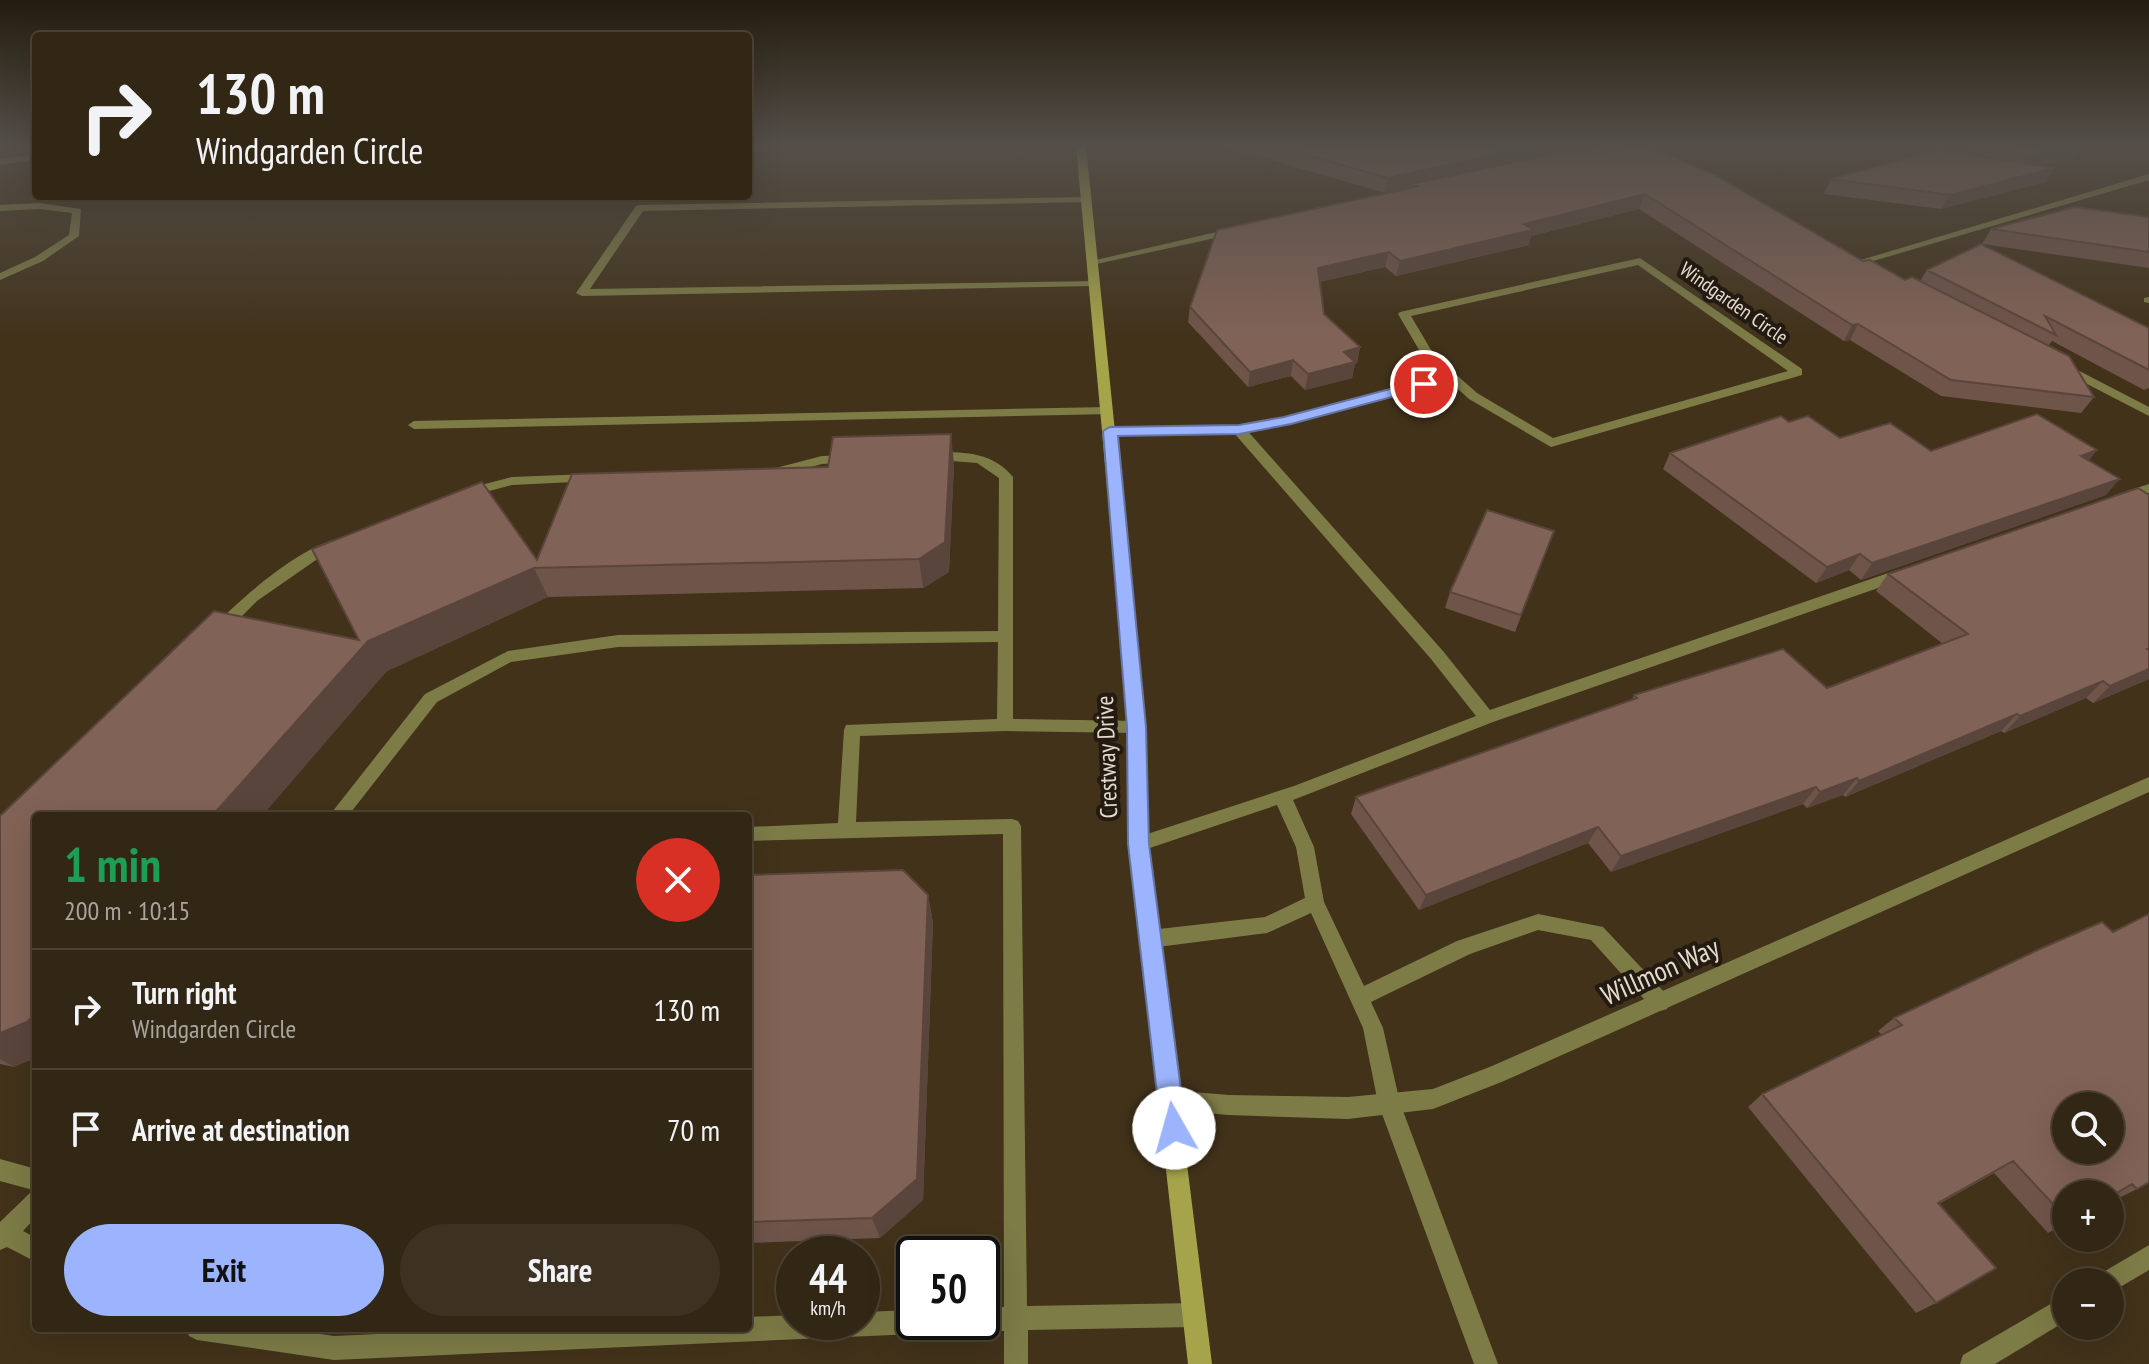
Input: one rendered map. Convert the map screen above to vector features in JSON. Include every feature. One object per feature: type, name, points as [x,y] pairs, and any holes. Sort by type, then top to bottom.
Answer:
[{"type":"main road","name":"Crestway Drive","points":[[1088,210],[1137,727],[1138,844],[1200,1364]]},
{"type":"street","points":[[0,277],[39,259],[74,236],[77,211],[67,210]]},
{"type":"street","points":[[639,210],[582,293],[1095,283]]},
{"type":"street","points":[[1859,262],[2038,210]]},
{"type":"street","points":[[1092,262],[1246,228]]},
{"type":"street","points":[[1847,255],[1873,268]]},
{"type":"street","name":"Windgarden Circle","points":[[1640,261],[1798,372],[1551,443],[1473,396],[1451,377],[1429,357],[1404,314],[1640,261]]},
{"type":"street","points":[[2052,361],[2149,412]]},
{"type":"street","points":[[1110,431],[1239,430],[1285,421],[1451,377]]},
{"type":"street","points":[[414,425],[1108,411]]},
{"type":"street","points":[[1239,430],[1437,655],[1487,718]]},
{"type":"street","points":[[917,456],[974,456],[995,463],[1006,477],[1005,725]]},
{"type":"street","points":[[764,473],[780,472],[822,460],[869,458]]},
{"type":"street","points":[[450,499],[479,488],[512,481],[606,478]]},
{"type":"street","points":[[2104,503],[2149,488]]},
{"type":"street","points":[[208,640],[252,597],[321,550],[349,539]]},
{"type":"street","points":[[1138,844],[1282,796],[1487,718],[1923,566]]},
{"type":"street","points":[[341,812],[431,698],[508,657],[618,641],[1006,636]]},
{"type":"street","points":[[847,830],[852,730],[1005,725],[1137,727]]},
{"type":"street","name":"Willmon Way","points":[[1170,1100],[1348,1108],[1433,1099],[1660,1002],[2149,784]]},
{"type":"street","points":[[1282,796],[1305,847],[1315,902],[1373,1028],[1389,1103],[1486,1364]]},
{"type":"street","points":[[752,834],[1012,826],[1016,1364]]},
{"type":"street","points":[[1150,939],[1267,925],[1315,902]]},
{"type":"street","points":[[1360,998],[1464,947],[1538,922],[1596,933],[1660,1002]]},
{"type":"street","points":[[0,1170],[32,1179]]},
{"type":"street","points":[[32,1204],[2,1236],[32,1248]]},
{"type":"street","points":[[2124,1272],[2149,1257]]},
{"type":"street","points":[[1000,1318],[1194,1315]]},
{"type":"street","points":[[1972,1364],[2052,1315]]},
{"type":"street","points":[[752,1329],[896,1323]]},
{"type":"street","points":[[224,1332],[334,1348],[691,1332]]},
{"type":"building","points":[[1310,210],[1582,210],[1524,224],[1533,230],[1400,261],[1389,252],[1318,268],[1324,314],[1360,347],[1344,352],[1355,362],[1308,374],[1293,360],[1250,372],[1190,307],[1217,230]]},
{"type":"building","points":[[1670,210],[1774,210],[1863,261],[1870,260],[1905,280],[1912,277],[2069,356],[2094,397],[1951,380],[1858,324],[1852,325]]},
{"type":"building","points":[[2065,210],[2095,210],[2149,217],[2149,252],[1991,229]]},
{"type":"building","points":[[1981,244],[2149,328],[2149,370],[2045,316],[2056,335],[1927,270]]},
{"type":"building","points":[[2037,414],[2097,450],[2081,456],[2120,479],[1872,563],[1860,554],[1827,567],[1670,453],[1781,416],[1789,422],[1808,416],[1840,438],[1890,423],[1931,451]]},
{"type":"building","points":[[951,434],[945,542],[919,559],[534,568],[368,641],[216,812],[32,812],[32,1017],[0,1033],[0,816],[214,611],[359,640],[312,549],[482,482],[537,560],[572,474],[828,467],[833,437]]},
{"type":"building","points":[[2138,488],[2149,495],[2149,669],[2110,686],[2103,681],[1859,781],[1857,778],[1820,792],[1816,787],[1621,856],[1598,827],[1426,895],[1356,797],[1637,698],[1634,695],[1783,649],[1827,688],[1968,634],[1888,574]]},
{"type":"building","points":[[1487,510],[1554,531],[1521,615],[1450,592]]},
{"type":"building","points":[[903,870],[928,895],[917,1179],[872,1218],[752,1222],[752,875]]},
{"type":"building","points":[[2149,914],[2149,1182],[2137,1189],[2132,1184],[2124,1189],[2124,1180],[2052,1180],[2052,1203],[2013,1161],[1938,1203],[1996,1268],[1936,1303],[1762,1094],[1902,1025],[1894,1018],[2102,922],[2113,932]]},
{"type":"route","points":[[1174,1128],[1138,844],[1137,727],[1110,431],[1239,430],[1424,384]]}]
